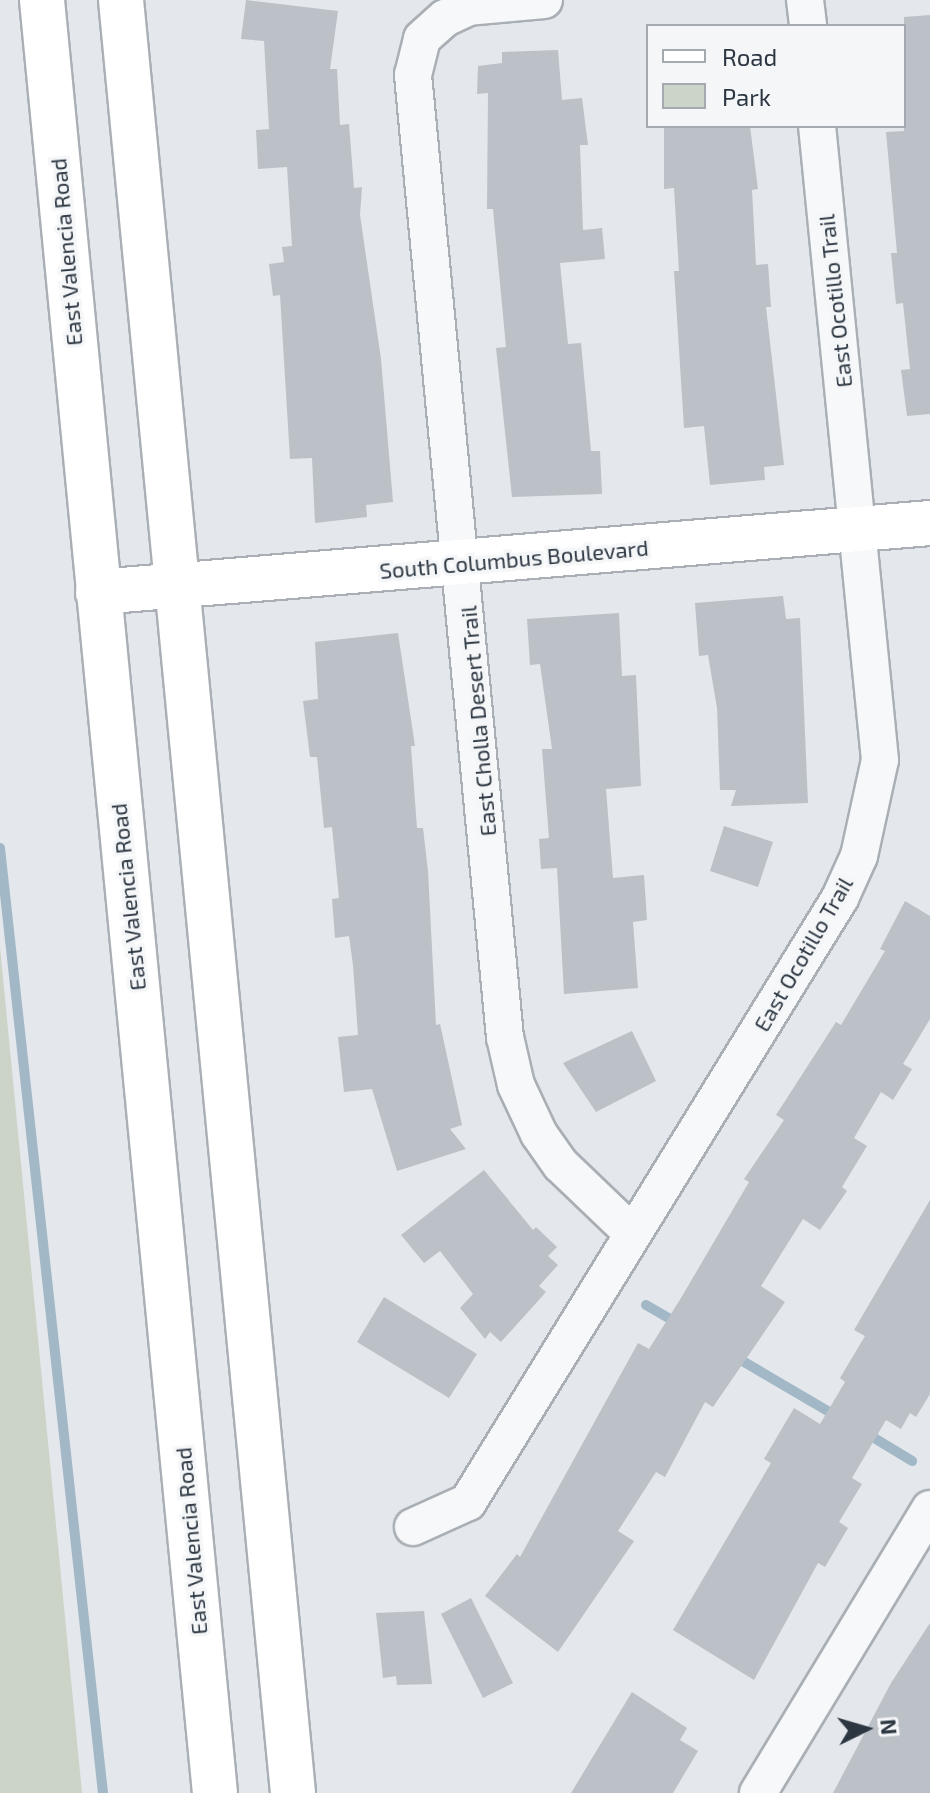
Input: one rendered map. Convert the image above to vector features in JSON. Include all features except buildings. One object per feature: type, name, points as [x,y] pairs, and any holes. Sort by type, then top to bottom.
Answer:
[{"type":"main road","name":"East Valencia Road","points":[[42,0],[215,1793]]},
{"type":"main road","points":[[121,0],[293,1793]]},
{"type":"main road","name":"South Columbus Boulevard","points":[[98,592],[463,565],[930,523]]},
{"type":"street","name":"East Cholla Desert Trail","points":[[544,0],[469,7],[422,19],[413,75],[463,565],[505,1037],[516,1085],[561,1165],[632,1233]]},
{"type":"street","points":[[805,0],[808,24]]},
{"type":"street","name":"East Ocotillo Trail","points":[[413,1527],[468,1502],[840,898],[859,856],[880,760],[817,128]]},
{"type":"street","points":[[758,1793],[930,1509]]},
{"type":"green space","points":[[0,947],[82,1793],[0,1793]]},
{"type":"waterway","points":[[0,848],[103,1793]]},
{"type":"waterway","points":[[646,1305],[679,1324]]},
{"type":"waterway","points":[[734,1356],[838,1417]]},
{"type":"waterway","points":[[866,1433],[912,1461]]}]
